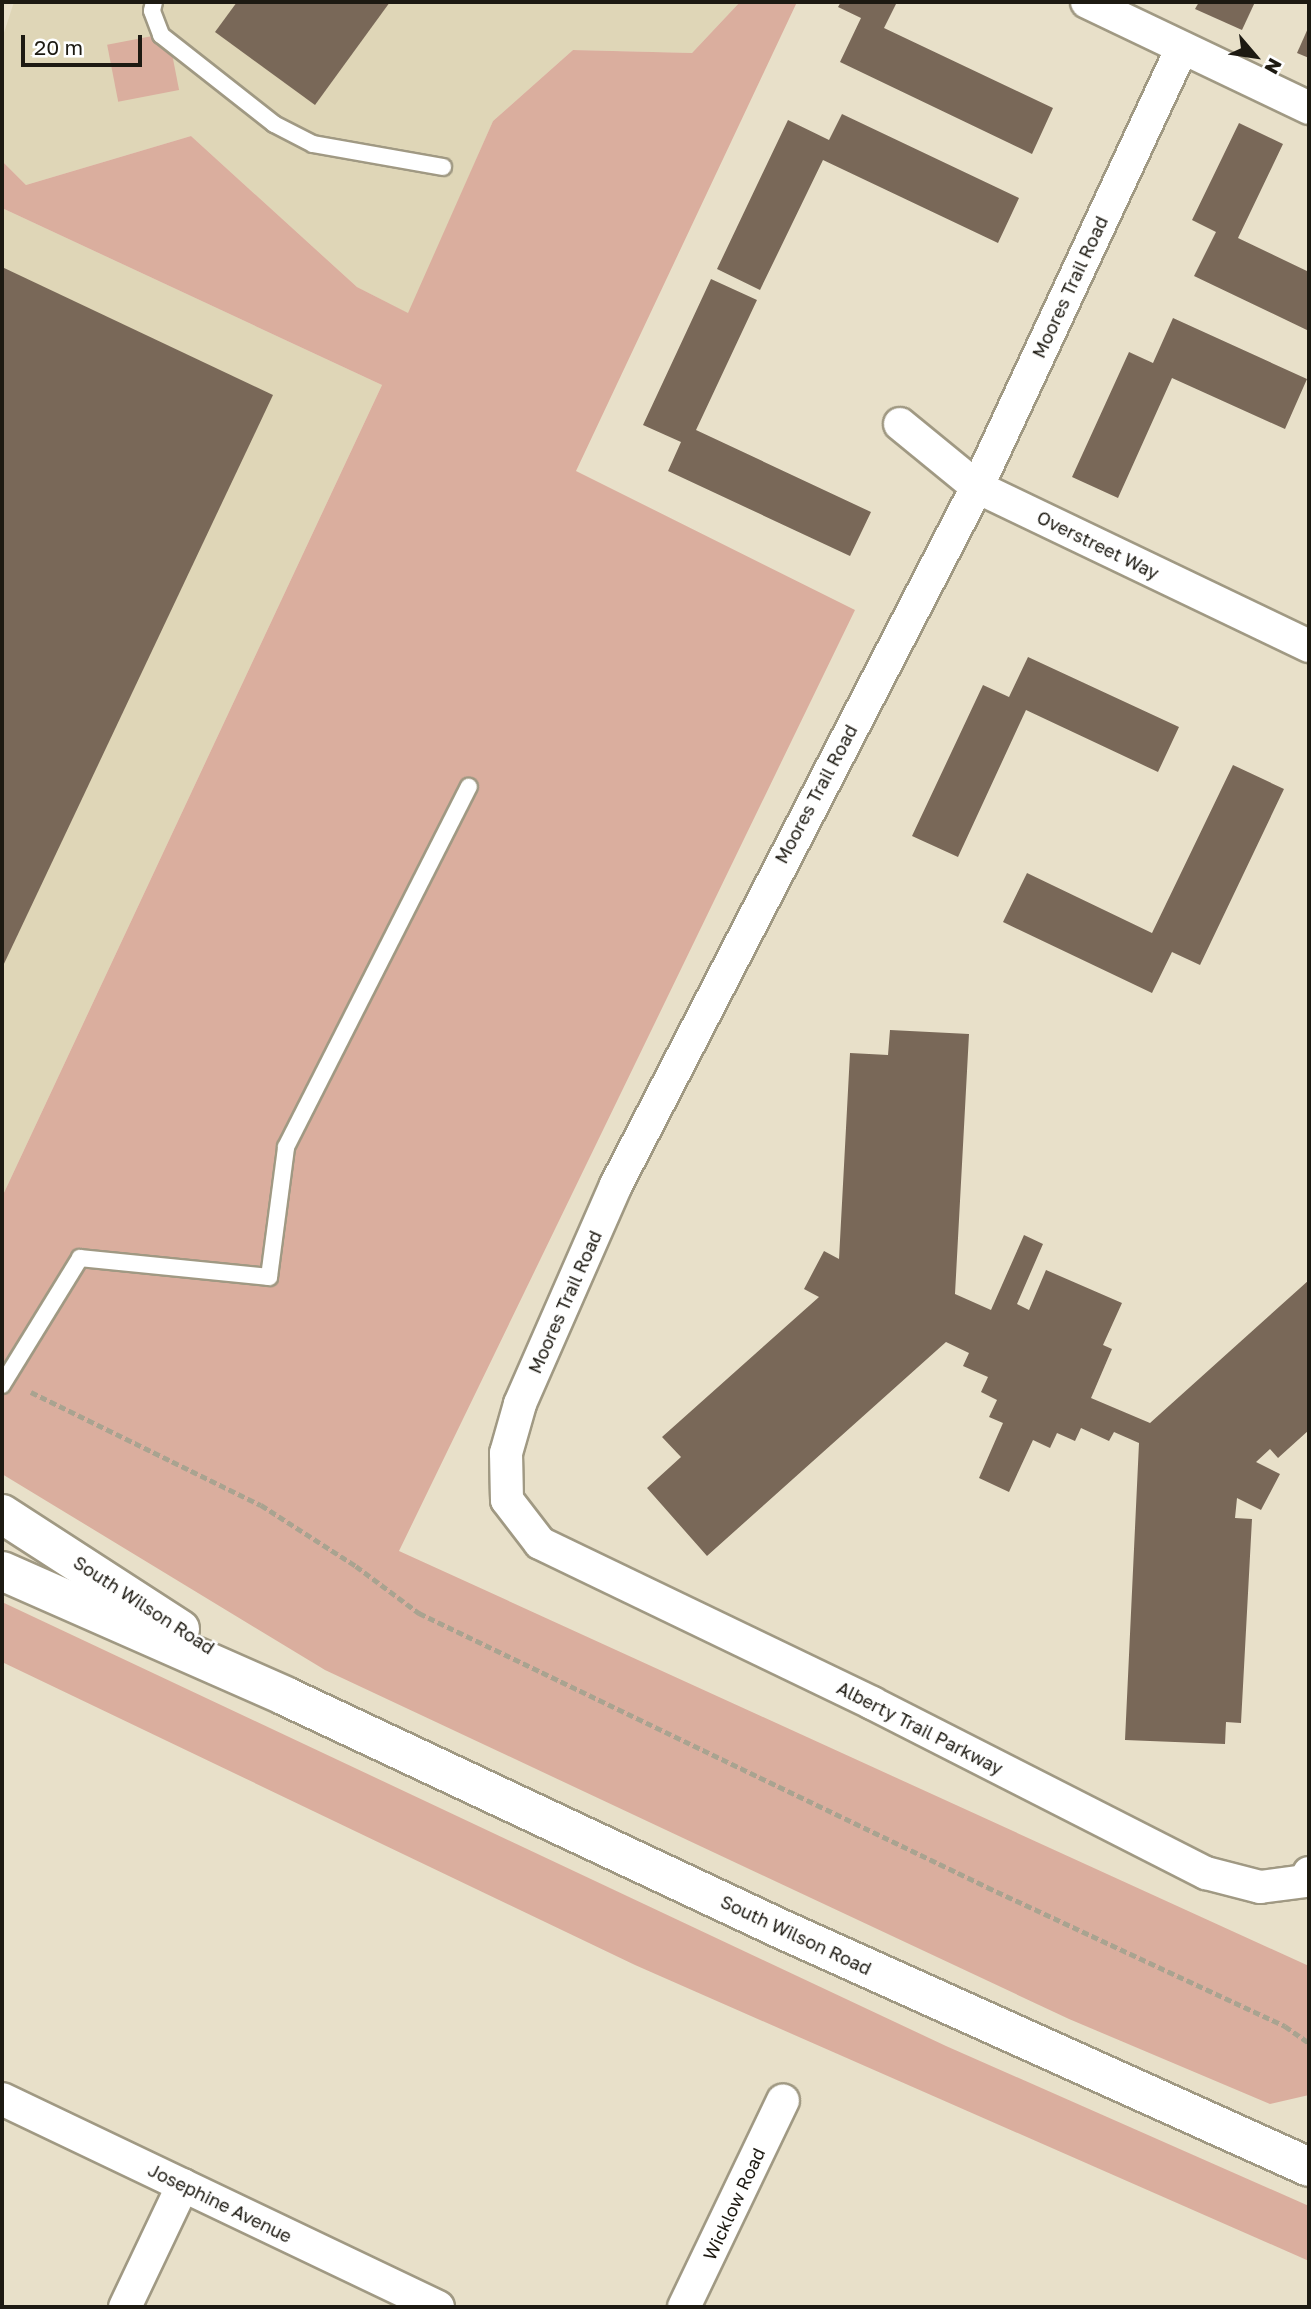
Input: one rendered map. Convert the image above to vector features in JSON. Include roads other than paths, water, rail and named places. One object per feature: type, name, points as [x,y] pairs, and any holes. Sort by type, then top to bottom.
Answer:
[{"type":"main road","name":"South Wilson Road","points":[[2,1514],[285,1696]]},
{"type":"main road","name":"South Wilson Road","points":[[2,1571],[285,1696],[793,1934],[1309,2167]]},
{"type":"street","points":[[1087,2],[1309,108]]},
{"type":"street","name":"Moores Trail Road","points":[[540,1544],[508,1500],[506,1453],[520,1404],[616,1185],[977,486],[1182,48]]},
{"type":"street","name":"Overstreet Way","points":[[900,424],[977,486],[1309,646]]},
{"type":"street","name":"Alberty Trail Parkway","points":[[540,1544],[873,1703],[1206,1873],[1260,1887],[1307,1877]]},
{"type":"street","name":"Josephine Avenue","points":[[2,2099],[438,2307]]},
{"type":"street","name":"Wicklow Road","points":[[684,2307],[783,2100]]},
{"type":"street","points":[[125,2307],[183,2185]]},
{"type":"lane","points":[[154,2],[152,11],[160,34],[274,124],[313,144],[443,167]]},
{"type":"lane","points":[[4,1382],[80,1258],[270,1277],[286,1146],[469,787]]}]
